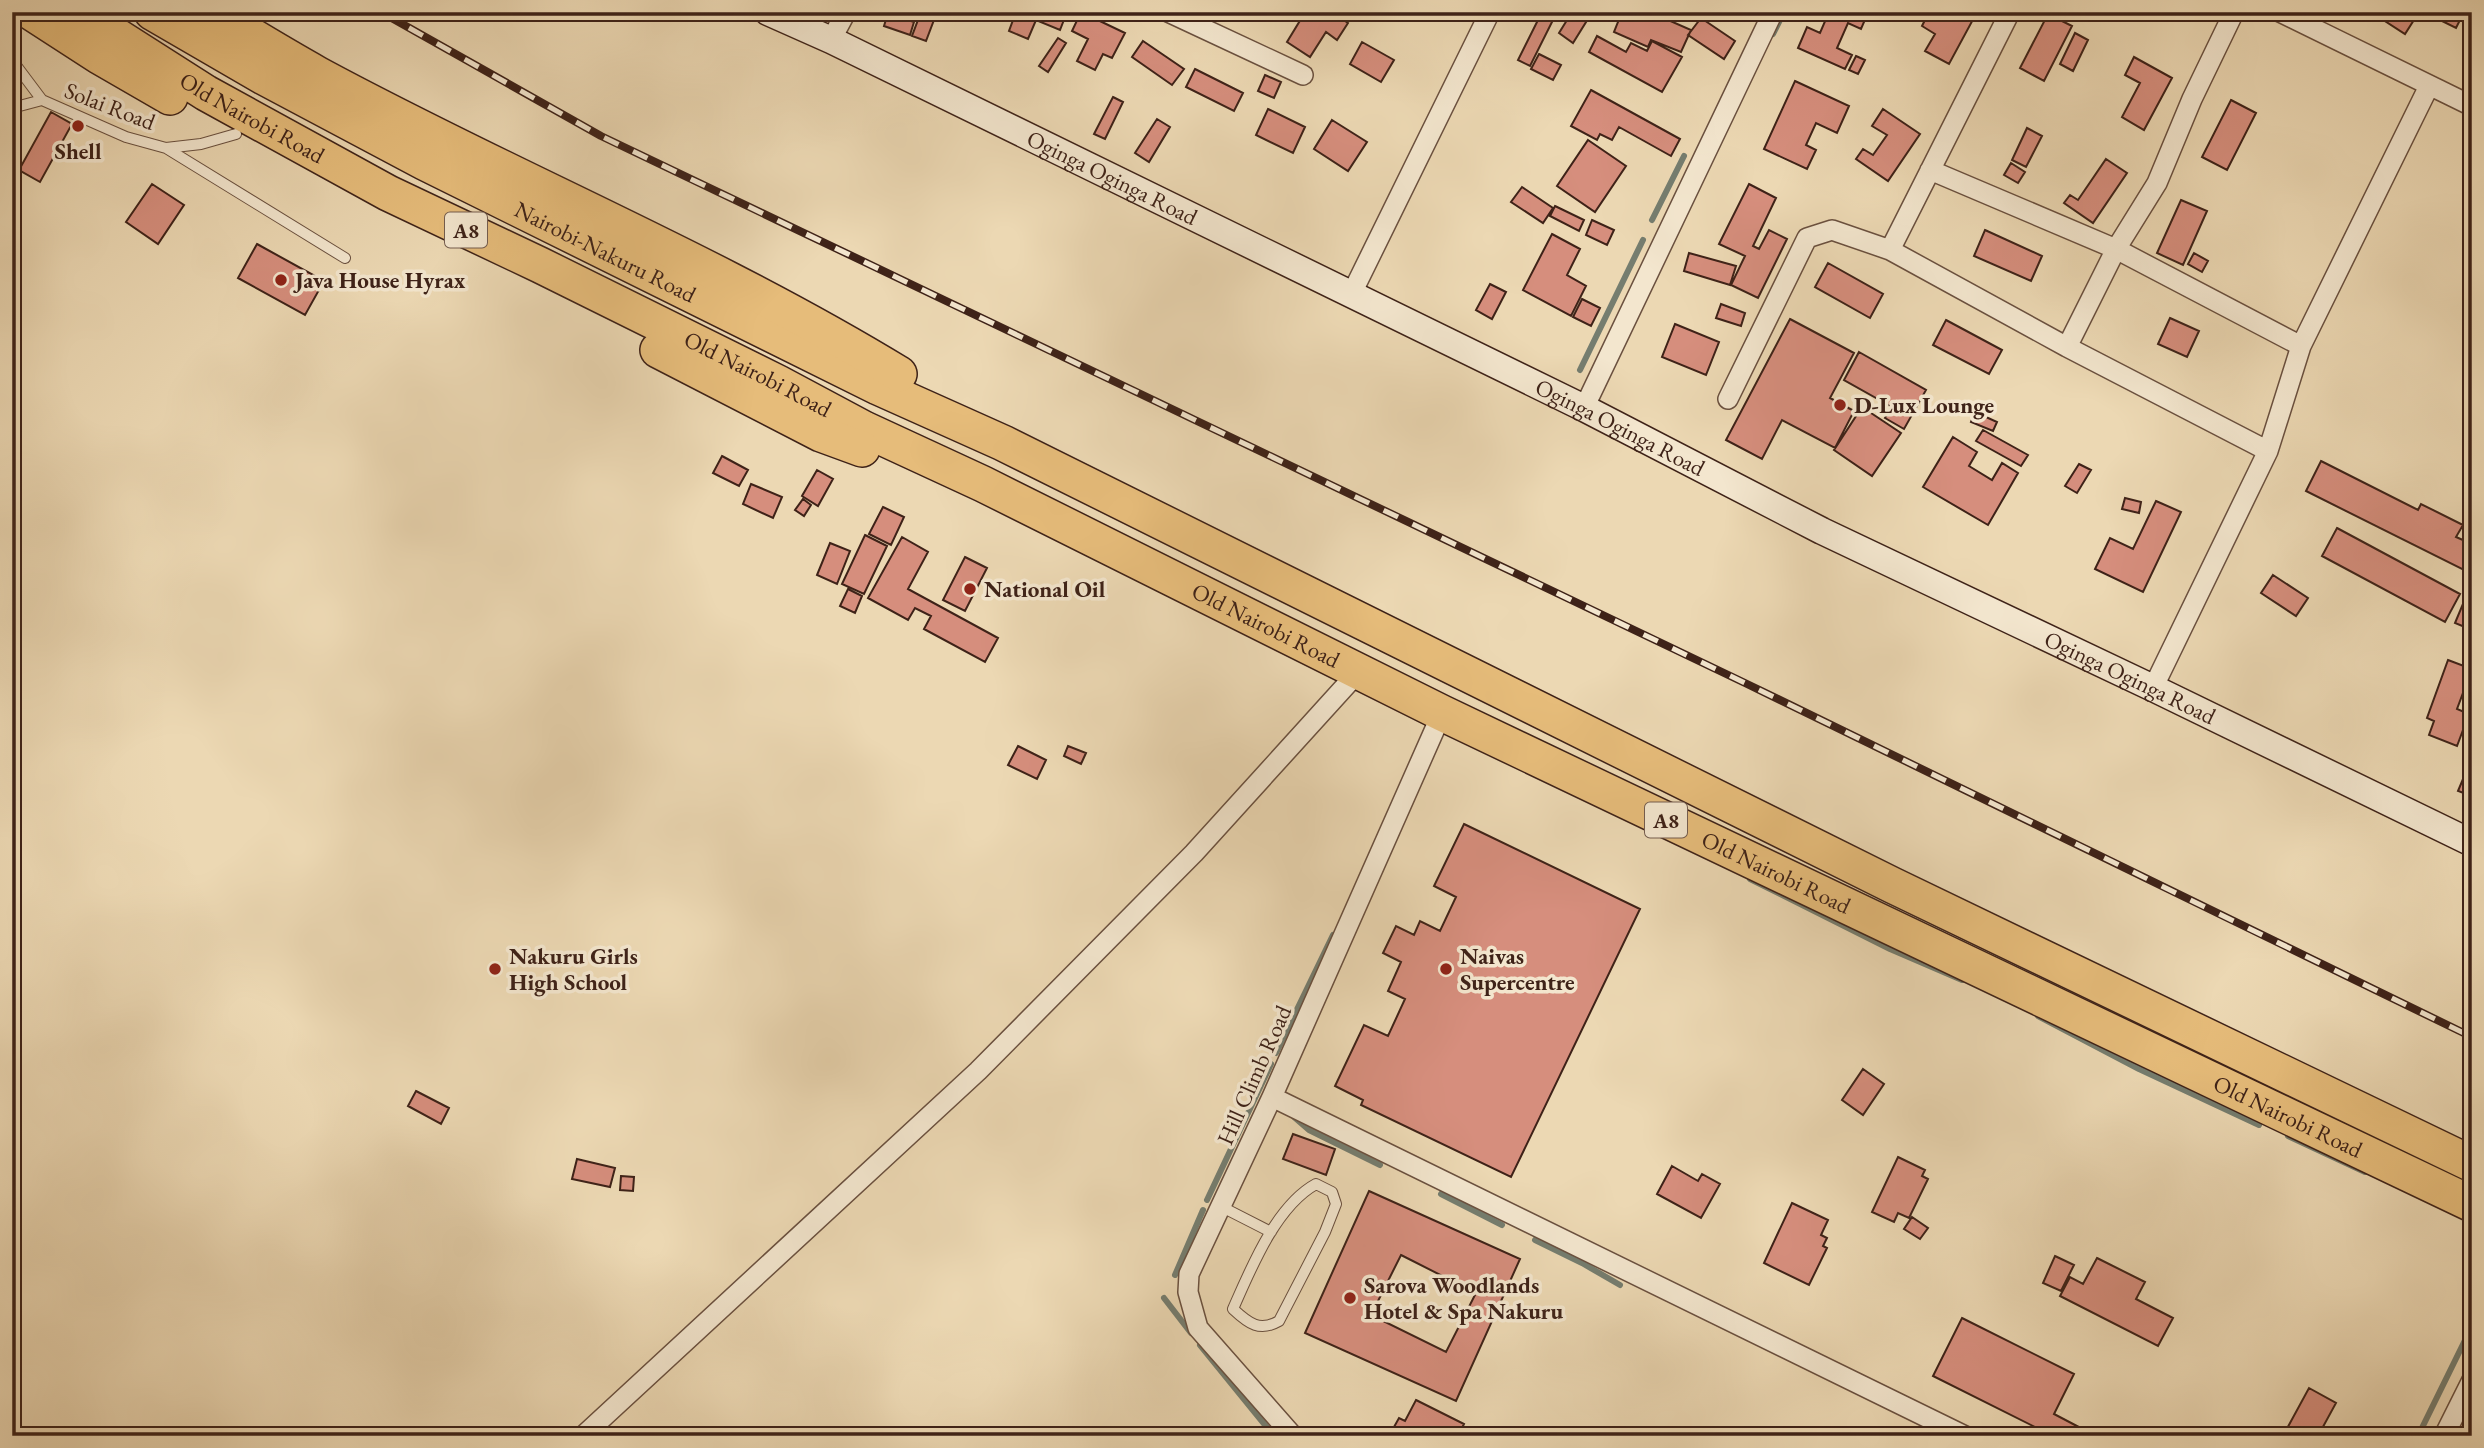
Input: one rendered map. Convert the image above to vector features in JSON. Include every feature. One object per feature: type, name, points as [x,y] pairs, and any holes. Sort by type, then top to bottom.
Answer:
[{"type":"highway","points":[[32,12],[99,56],[236,134],[821,434],[901,463],[983,484]]},
{"type":"highway","name":"Old Nairobi Road","points":[[79,12],[206,93],[388,192],[778,383],[864,429],[983,484],[1360,670],[1442,713],[2472,1204]]},
{"type":"highway","name":"Nairobi-Nakuru Road","points":[[152,12],[264,77],[424,162],[878,387]]},
{"type":"highway","points":[[212,12],[316,74],[649,239],[838,337],[1003,443]]},
{"type":"highway","name":"Old Nairobi Road","points":[[878,387],[1003,443],[1892,885],[2472,1164]]},
{"type":"street","name":"Oginga Oginga Road","points":[[768,12],[1352,293],[1584,408],[1822,531],[2472,843]]},
{"type":"street","points":[[831,40],[846,12]]},
{"type":"street","points":[[1168,12],[1303,75]]},
{"type":"street","points":[[1352,293],[1490,12]]},
{"type":"street","points":[[1584,408],[1773,12]]},
{"type":"street","points":[[1890,250],[2010,12]]},
{"type":"street","points":[[2067,347],[2116,249],[2157,183],[2192,99],[2234,12]]},
{"type":"street","points":[[2280,12],[2472,107]]},
{"type":"street","points":[[2153,688],[2268,451],[2301,346],[2429,86]]},
{"type":"street","points":[[1930,170],[2116,249],[2301,346]]},
{"type":"street","points":[[1728,399],[1807,238],[1832,230],[1890,250],[2067,347],[2268,451]]},
{"type":"street","points":[[583,1436],[987,1062],[1194,853],[1360,670]]},
{"type":"street","name":"Hill Climb Road","points":[[1293,1436],[1198,1328],[1188,1292],[1189,1274],[1272,1097],[1442,713]]},
{"type":"street","points":[[1272,1097],[1965,1436]]},
{"type":"street","points":[[2444,1436],[2472,1380]]},
{"type":"lane","points":[[12,60],[42,100]]},
{"type":"lane","name":"Solai Road","points":[[12,108],[42,100],[126,137],[166,148],[201,144],[236,134]]},
{"type":"lane","points":[[166,148],[345,258]]},
{"type":"lane","points":[[1316,1184],[1332,1192],[1336,1204],[1325,1232],[1279,1321],[1268,1327],[1256,1326],[1233,1310],[1271,1233],[1301,1192],[1316,1184]]},
{"type":"lane","points":[[1220,1206],[1271,1233]]},
{"type":"building","points":[[921,12],[937,12],[926,41],[912,36]]},
{"type":"building","points":[[1016,12],[1067,12],[1060,30],[1036,20],[1028,39],[1009,31]]},
{"type":"building","points":[[1081,12],[1125,33],[1112,58],[1103,54],[1095,70],[1077,61],[1088,39],[1072,31]]},
{"type":"building","points":[[1301,12],[1332,12],[1348,23],[1337,40],[1326,32],[1310,57],[1287,42],[1304,14]]},
{"type":"building","points":[[1542,12],[1557,12],[1530,66],[1518,60]]},
{"type":"building","points":[[1572,12],[1591,14],[1573,43],[1559,33]]},
{"type":"building","points":[[1622,12],[1650,12],[1691,30],[1681,52],[1651,40],[1648,47],[1614,32]]},
{"type":"building","points":[[1829,12],[1860,12],[1867,15],[1861,29],[1848,23],[1837,48],[1852,55],[1845,69],[1798,48],[1807,27],[1820,33]]},
{"type":"building","points":[[1929,12],[1976,14],[1949,64],[1925,51],[1935,34],[1922,26]]},
{"type":"building","points":[[2371,12],[2419,12],[2405,34]]},
{"type":"building","points":[[2442,12],[2464,12],[2456,28],[2438,19]]},
{"type":"building","points":[[888,13],[914,22],[910,35],[884,26]]},
{"type":"building","points":[[2048,14],[2072,26],[2044,81],[2020,68]]},
{"type":"building","points":[[1701,18],[1735,41],[1724,59],[1688,35]]},
{"type":"building","points":[[2075,33],[2088,40],[2073,71],[2060,64]]},
{"type":"building","points":[[1597,36],[1626,52],[1631,43],[1647,51],[1652,41],[1682,57],[1662,92],[1589,52]]},
{"type":"building","points":[[1058,38],[1066,43],[1048,72],[1039,66]]},
{"type":"building","points":[[1143,41],[1184,69],[1172,85],[1132,57]]},
{"type":"building","points":[[1362,42],[1394,60],[1381,82],[1350,64]]},
{"type":"building","points":[[1539,54],[1561,65],[1553,80],[1531,69]]},
{"type":"building","points":[[1856,56],[1865,60],[1858,74],[1849,70]]},
{"type":"building","points":[[2134,57],[2172,78],[2144,130],[2122,117],[2140,83],[2125,75]]},
{"type":"building","points":[[1195,69],[1243,93],[1234,111],[1186,87]]},
{"type":"building","points":[[1265,75],[1281,82],[1274,98],[1258,91]]},
{"type":"building","points":[[1795,81],[1849,106],[1837,133],[1816,123],[1806,145],[1816,150],[1807,169],[1764,149]]},
{"type":"building","points":[[1591,90],[1680,139],[1671,156],[1619,127],[1612,140],[1600,134],[1597,140],[1571,126]]},
{"type":"building","points":[[1113,97],[1123,102],[1105,139],[1094,134]]},
{"type":"building","points":[[2231,100],[2256,113],[2227,170],[2202,157]]},
{"type":"building","points":[[1268,109],[1305,127],[1293,153],[1256,135]]},
{"type":"building","points":[[1883,109],[1920,134],[1888,181],[1856,159],[1863,149],[1873,155],[1887,135],[1872,126]]},
{"type":"building","points":[[51,112],[72,124],[40,182],[19,170]]},
{"type":"building","points":[[1157,119],[1170,127],[1149,162],[1135,153]]},
{"type":"building","points":[[1332,120],[1367,142],[1348,171],[1314,149]]},
{"type":"building","points":[[2027,128],[2042,136],[2026,167],[2012,160]]},
{"type":"building","points":[[1588,140],[1626,166],[1595,212],[1557,186]]},
{"type":"building","points":[[2106,159],[2127,173],[2093,223],[2064,203],[2070,195],[2078,200]]},
{"type":"building","points":[[2011,163],[2025,172],[2018,183],[2004,175]]},
{"type":"building","points":[[152,184],[184,205],[158,244],[126,222]]},
{"type":"building","points":[[1749,184],[1776,198],[1753,246],[1759,249],[1769,230],[1787,239],[1758,298],[1731,285],[1745,256],[1719,244]]},
{"type":"building","points":[[1522,187],[1553,208],[1543,223],[1511,202]]},
{"type":"building","points":[[2181,200],[2207,211],[2183,265],[2157,253]]},
{"type":"building","points":[[1555,206],[1584,220],[1579,231],[1550,216]]},
{"type":"building","points":[[1592,220],[1614,230],[1607,245],[1586,235]]},
{"type":"building","points":[[1985,230],[2042,256],[2031,281],[1974,256]]},
{"type":"building","points":[[1552,234],[1580,249],[1567,275],[1586,286],[1571,316],[1523,290]]},
{"type":"building","name":"Java House Hyrax","points":[[257,244],[324,281],[305,315],[238,278]]},
{"type":"building","points":[[1689,253],[1736,266],[1730,285],[1684,271]]},
{"type":"building","points":[[2194,253],[2208,261],[2202,272],[2188,264]]},
{"type":"building","points":[[1828,263],[1883,294],[1870,318],[1815,287]]},
{"type":"building","points":[[1490,284],[1506,292],[1492,319],[1476,310]]},
{"type":"building","points":[[1582,299],[1600,308],[1591,326],[1573,317]]},
{"type":"building","points":[[1721,304],[1745,313],[1741,326],[1716,318]]},
{"type":"building","points":[[2170,318],[2199,331],[2187,357],[2158,344]]},
{"type":"building","points":[[1790,319],[1854,353],[1830,398],[1854,411],[1835,448],[1782,420],[1762,459],[1726,440]]},
{"type":"building","points":[[1946,320],[2002,350],[1989,374],[1933,345]]},
{"type":"building","points":[[1675,324],[1719,342],[1706,375],[1662,357]]},
{"type":"building","points":[[1859,352],[1926,390],[1904,429],[1885,418],[1892,407],[1844,380]]},
{"type":"building","points":[[1862,407],[1901,433],[1872,476],[1834,450]]},
{"type":"building","points":[[1975,412],[1997,422],[1993,431],[1971,422]]},
{"type":"building","points":[[1983,430],[2028,455],[2021,466],[1976,441]]},
{"type":"building","points":[[1953,437],[1977,452],[1969,466],[1992,480],[2002,463],[2018,473],[1988,525],[1923,487]]},
{"type":"building","points":[[722,456],[748,470],[739,486],[713,473]]},
{"type":"building","points":[[2321,461],[2418,510],[2421,504],[2463,525],[2456,537],[2472,544],[2472,574],[2306,491]]},
{"type":"building","points":[[2079,464],[2091,470],[2077,493],[2065,486]]},
{"type":"building","points":[[817,470],[833,479],[818,506],[802,496]]},
{"type":"building","points":[[751,484],[782,497],[773,518],[743,504]]},
{"type":"building","points":[[2125,498],[2141,502],[2139,513],[2122,509]]},
{"type":"building","points":[[803,499],[811,505],[804,516],[795,510]]},
{"type":"building","points":[[2156,501],[2181,512],[2143,592],[2095,569],[2110,538],[2133,549]]},
{"type":"building","points":[[883,507],[904,517],[891,545],[869,534]]},
{"type":"building","points":[[2337,528],[2460,594],[2445,622],[2322,556]]},
{"type":"building","points":[[865,535],[887,546],[864,594],[842,584]]},
{"type":"building","points":[[902,537],[928,552],[908,589],[998,638],[985,662],[924,629],[931,616],[915,608],[908,620],[868,598]]},
{"type":"building","points":[[830,543],[850,551],[837,584],[817,575]]},
{"type":"building","points":[[965,557],[987,568],[965,611],[943,600]]},
{"type":"building","points":[[2273,575],[2308,598],[2296,616],[2261,593]]},
{"type":"building","points":[[848,589],[862,596],[855,613],[840,606]]},
{"type":"building","points":[[2465,599],[2472,602],[2472,630],[2455,623]]},
{"type":"building","points":[[2448,660],[2472,669],[2457,709],[2469,714],[2457,746],[2429,735],[2434,721],[2427,718]]},
{"type":"building","points":[[1018,746],[1046,760],[1037,779],[1008,765]]},
{"type":"building","points":[[1068,746],[1086,753],[1081,764],[1064,756]]},
{"type":"building","points":[[2463,779],[2472,782],[2472,796],[2458,791]]},
{"type":"building","points":[[1464,824],[1640,909],[1511,1177],[1361,1105],[1363,1100],[1335,1086],[1364,1025],[1388,1036],[1405,999],[1388,991],[1401,962],[1383,953],[1396,926],[1414,935],[1420,921],[1440,931],[1456,897],[1434,886]]},
{"type":"building","points":[[1863,1069],[1884,1084],[1863,1115],[1842,1100]]},
{"type":"building","points":[[416,1091],[449,1108],[441,1124],[408,1106]]},
{"type":"building","points":[[1293,1134],[1335,1149],[1326,1175],[1283,1159]]},
{"type":"building","points":[[1898,1157],[1925,1170],[1922,1176],[1928,1179],[1909,1218],[1898,1213],[1894,1222],[1872,1212]]},
{"type":"building","points":[[577,1159],[615,1168],[610,1187],[572,1179]]},
{"type":"building","points":[[1672,1166],[1698,1181],[1702,1174],[1720,1184],[1701,1218],[1657,1194]]},
{"type":"building","points":[[621,1176],[634,1177],[633,1191],[620,1190]]},
{"type":"building","name":"Sarova Woodlands Hotel & Spa Nakuru","points":[[1369,1191],[1520,1259],[1456,1401],[1305,1333]],"holes":[[[1401,1255],[1476,1293],[1446,1352],[1371,1315]]]},
{"type":"building","points":[[1792,1203],[1828,1220],[1821,1235],[1827,1238],[1823,1246],[1827,1248],[1809,1285],[1764,1263]]},
{"type":"building","points":[[1912,1217],[1928,1228],[1920,1239],[1904,1229]]},
{"type":"building","points":[[2055,1256],[2074,1265],[2061,1291],[2043,1283]]},
{"type":"building","points":[[2097,1258],[2145,1282],[2136,1299],[2173,1318],[2158,1346],[2060,1296],[2070,1277],[2083,1284]]},
{"type":"building","points":[[1962,1318],[2074,1374],[2054,1414],[2096,1436],[2053,1436],[1933,1376]]},
{"type":"building","points":[[2309,1388],[2336,1403],[2318,1436],[2283,1436]]},
{"type":"building","points":[[1416,1400],[1464,1424],[1458,1436],[1389,1436],[1399,1418],[1405,1421]]},
{"type":"building","points":[[55,1427],[71,1429],[70,1436],[54,1436]]},
{"type":"waterway","points":[[1773,34],[1784,12]]},
{"type":"waterway","points":[[1652,220],[1684,156]]},
{"type":"waterway","points":[[1580,370],[1643,240]]},
{"type":"waterway","points":[[1750,879],[1890,949],[1962,980]]},
{"type":"waterway","points":[[1276,1053],[1333,935]]},
{"type":"waterway","points":[[2038,1016],[2139,1069],[2259,1125]]},
{"type":"waterway","points":[[1207,1200],[1271,1064]]},
{"type":"waterway","points":[[1294,1117],[1309,1130],[1380,1165]]},
{"type":"waterway","points":[[2288,1136],[2365,1172]]},
{"type":"waterway","points":[[1441,1194],[1502,1225]]},
{"type":"waterway","points":[[1175,1275],[1203,1210]]},
{"type":"waterway","points":[[1535,1240],[1620,1285]]},
{"type":"waterway","points":[[1164,1298],[1191,1333]]},
{"type":"waterway","points":[[2418,1436],[2472,1326]]},
{"type":"waterway","points":[[1200,1345],[1274,1436]]},
{"type":"railway","points":[[381,12],[601,136],[1745,683],[2472,1037]]},
{"type":"place","name":"Shell","points":[[78,126]]},
{"type":"place","name":"Java House Hyrax","points":[[281,280]]},
{"type":"place","name":"D-Lux Lounge","points":[[1840,405]]},
{"type":"place","name":"National Oil","points":[[970,589]]},
{"type":"place","name":"Nakuru Girls High School","points":[[495,969]]},
{"type":"place","name":"Naivas Supercentre","points":[[1446,969]]},
{"type":"place","name":"Sarova Woodlands Hotel & Spa Nakuru","points":[[1350,1298]]}]
